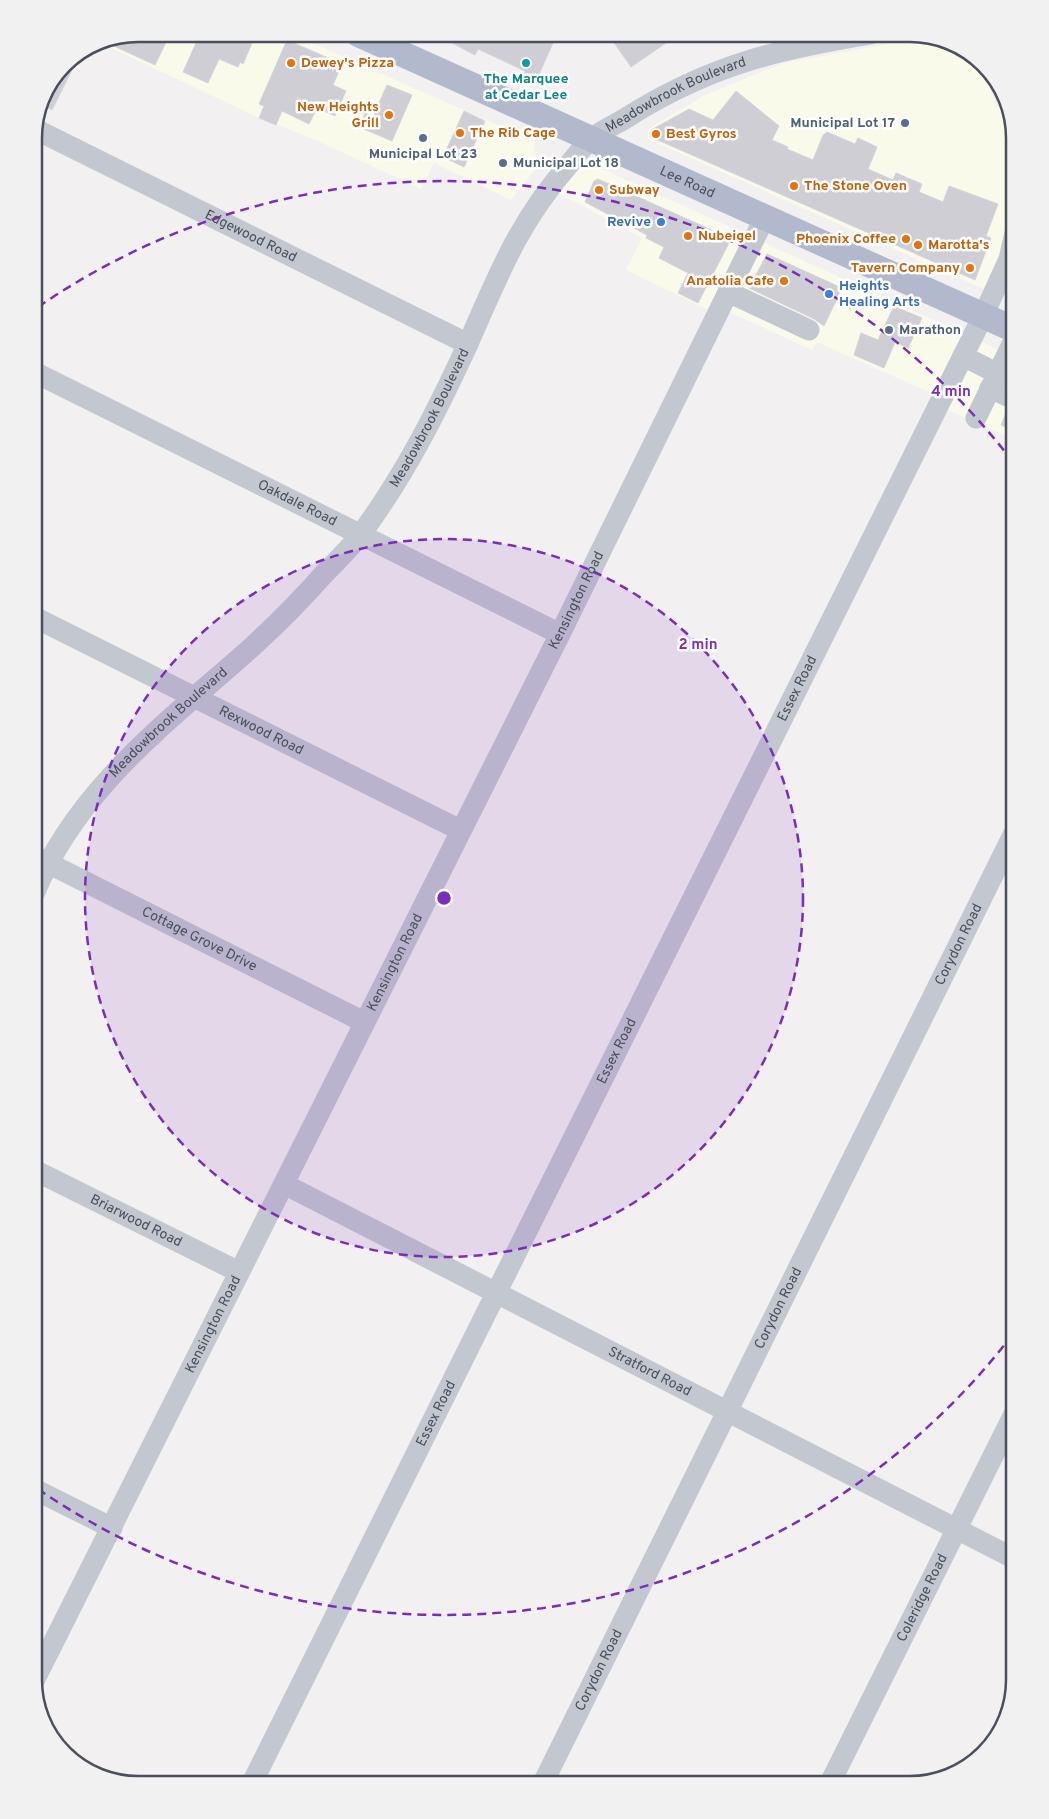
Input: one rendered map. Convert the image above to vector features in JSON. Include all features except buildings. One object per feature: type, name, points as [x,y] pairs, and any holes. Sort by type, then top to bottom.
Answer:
[{"type":"main road","name":"Lee Road","points":[[401,43],[592,139],[1006,326]]},
{"type":"street","name":"Meadowbrook Boulevard","points":[[43,856],[128,756],[253,646],[306,594],[360,536],[405,468],[437,409],[468,344],[503,262],[523,225],[544,193],[592,139],[645,107],[707,74],[783,50],[822,43]]},
{"type":"street","name":"Edgewood Road","points":[[43,133],[468,344]]},
{"type":"street","name":"Kensington Road","points":[[42,1665],[560,634],[764,217]]},
{"type":"street","name":"Essex Road","points":[[254,1776],[983,316],[1006,266]]},
{"type":"street","points":[[728,292],[809,330]]},
{"type":"street","points":[[963,356],[1006,370]]},
{"type":"street","points":[[976,418],[1006,372]]},
{"type":"street","name":"Oakdale Road","points":[[43,376],[560,634]]},
{"type":"street","name":"Rexwood Road","points":[[43,621],[460,830]]},
{"type":"street","name":"Corydon Road","points":[[546,1776],[1006,849]]},
{"type":"street","name":"Cottage Grove Drive","points":[[43,860],[364,1022]]},
{"type":"street","name":"Briarwood Road","points":[[42,1174],[239,1272]]},
{"type":"street","name":"Stratford Road","points":[[284,1184],[1006,1554]]},
{"type":"street","name":"Coleridge Road","points":[[833,1776],[1006,1430]]},
{"type":"street","points":[[42,1493],[112,1528]]},
{"type":"shaded area","points":[[133,43],[312,43],[536,142],[534,147],[538,166],[511,200],[434,163],[421,189],[318,141],[253,115],[110,47]]},
{"type":"shaded area","points":[[891,43],[929,44],[953,52],[974,66],[983,75],[997,107],[1000,106],[1006,126],[1006,299],[648,139],[648,131],[653,126],[703,96],[783,63]]},
{"type":"shaded area","points":[[583,165],[607,171],[1006,353],[1006,436],[930,402],[933,394],[817,342],[812,350],[727,311],[723,317],[626,270],[642,238],[557,192]]},
{"type":"place","name":"Dewey's Pizza","points":[[291,63]]},
{"type":"place","name":"The Marquee at Cedar Lee","points":[[526,63]]},
{"type":"place","name":"New Heights Grill","points":[[389,115]]},
{"type":"place","name":"Municipal Lot 17","points":[[905,123]]},
{"type":"place","name":"The Rib Cage","points":[[460,133]]},
{"type":"place","name":"Best Gyros","points":[[656,134]]},
{"type":"place","name":"Municipal Lot 23","points":[[423,138]]},
{"type":"place","name":"Municipal Lot 18","points":[[503,163]]},
{"type":"place","name":"The Stone Oven","points":[[794,186]]},
{"type":"place","name":"Subway","points":[[599,190]]},
{"type":"place","name":"Revive","points":[[661,222]]},
{"type":"place","name":"Nubeigel","points":[[688,236]]},
{"type":"place","name":"Phoenix Coffee","points":[[906,239]]},
{"type":"place","name":"Marotta's","points":[[918,245]]},
{"type":"place","name":"Tavern Company","points":[[970,268]]},
{"type":"place","name":"Anatolia Cafe","points":[[784,281]]},
{"type":"place","name":"Heights Healing Arts","points":[[829,294]]},
{"type":"place","name":"Marathon","points":[[889,330]]}]
